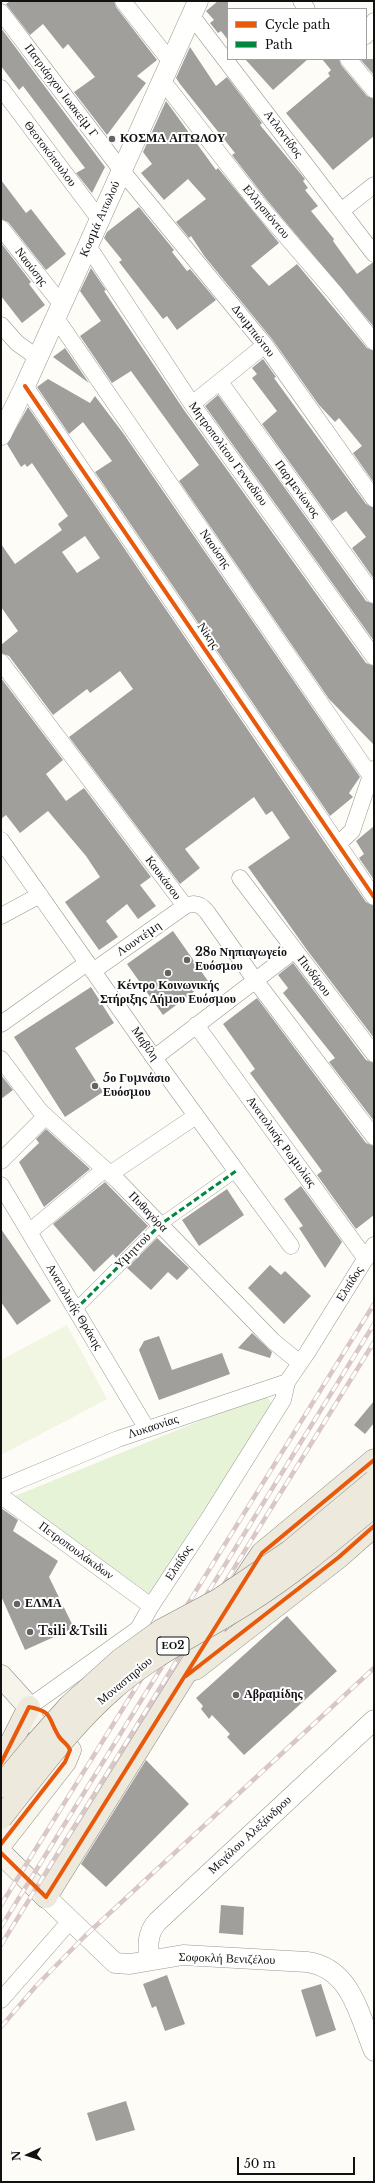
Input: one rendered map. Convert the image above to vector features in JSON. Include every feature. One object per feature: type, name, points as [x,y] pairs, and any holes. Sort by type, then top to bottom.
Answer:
[{"type":"main road","points":[[46,1897],[180,1681],[262,1553],[374,1460]]},
{"type":"main road","name":"Μοναστηρίου","points":[[1,1786],[36,1742],[69,1706],[120,1660],[160,1631],[218,1600],[290,1551],[374,1481]]},
{"type":"main road","name":"Μοναστηρίου","points":[[1,1818],[56,1749],[85,1716],[113,1689],[153,1657],[229,1614],[267,1589],[374,1506]]},
{"type":"main road","points":[[180,1681],[243,1630],[339,1557],[374,1526]]},
{"type":"main road","points":[[1,1676],[29,1707],[33,1721],[41,1729],[58,1736],[69,1747],[68,1757],[1,1844]]},
{"type":"main road","points":[[1,1763],[29,1707]]},
{"type":"main road","name":"Σοφοκλή Βενιζέλου","points":[[1,1854],[46,1897]]},
{"type":"street","points":[[123,1],[170,62]]},
{"type":"street","name":"Κοσμά Αιτωλού","points":[[1,436],[38,358],[195,8]]},
{"type":"street","name":"Ατλαντίδος","points":[[195,8],[227,52]]},
{"type":"street","name":"Πατριάρχου Ιωακείμ Γ","points":[[1,12],[122,171]]},
{"type":"street","points":[[367,34],[374,21]]},
{"type":"street","name":"Ατλαντίδος","points":[[233,60],[374,254]]},
{"type":"street","points":[[351,60],[374,90]]},
{"type":"street","name":"Ελλησπόντου","points":[[162,80],[259,206],[335,293],[374,342]]},
{"type":"street","name":"Θεοτοκόπουλου","points":[[1,88],[100,220]]},
{"type":"street","name":"Δουμπιώτου","points":[[122,171],[265,345],[374,499]]},
{"type":"street","points":[[341,210],[374,185]]},
{"type":"street","name":"Ναούσης","points":[[1,228],[373,774]]},
{"type":"street","name":"Μητροπολίτου Γενναδίου","points":[[88,246],[192,404],[374,657]]},
{"type":"street","points":[[1,325],[17,343],[38,358]]},
{"type":"street","points":[[192,404],[265,345]]},
{"type":"street","name":"Παρμενίωνος","points":[[220,382],[374,595]]},
{"type":"street","name":"Νίκης","points":[[25,386],[374,897]]},
{"type":"street","name":"Καυκάσου","points":[[1,662],[185,906],[193,904],[205,909],[255,980],[374,1137]]},
{"type":"street","points":[[338,844],[352,831],[373,774]]},
{"type":"street","name":"Μαβίλη","points":[[1,840],[154,1058],[291,1246]]},
{"type":"street","name":"Πινδάρου","points":[[240,878],[374,1054]]},
{"type":"street","points":[[1,916],[40,895]]},
{"type":"street","name":"Λουντέμη","points":[[1,1024],[185,906]]},
{"type":"street","points":[[154,1058],[295,950]]},
{"type":"street","name":"Ανατολικής Ρωμυλίας","points":[[196,1026],[370,1252]]},
{"type":"street","name":"Πυθαγόρα","points":[[1,1059],[31,1100],[46,1116],[161,1224],[273,1341],[300,1363]]},
{"type":"street","points":[[1,1161],[46,1116]]},
{"type":"street","points":[[29,1232],[107,1172],[196,1116]]},
{"type":"street","name":"Υμηττού","points":[[75,1310],[161,1224],[236,1171]]},
{"type":"street","name":"Ανατολικής Θράκης","points":[[1,1185],[147,1429]]},
{"type":"street","name":"Ελπίδος","points":[[300,1363],[370,1252]]},
{"type":"street","points":[[287,1382],[300,1363]]},
{"type":"street","name":"Ελπίδος","points":[[29,1707],[138,1629],[151,1606],[209,1518],[283,1400],[287,1382]]},
{"type":"street","name":"Λυκαονίας","points":[[1,1488],[96,1446],[287,1382]]},
{"type":"street","name":"Πετροπουλάκιδων","points":[[1,1496],[151,1606]]},
{"type":"street","name":"Μεγάλου Αλεξάνδρου","points":[[149,1960],[148,1940],[151,1930],[157,1922],[374,1720]]},
{"type":"street","name":"Σοφοκλή Βενιζέλου","points":[[46,1897],[115,1963],[130,1964],[183,1955],[307,1962],[326,1967],[335,1972],[348,1990],[374,2051]]},
{"type":"street","points":[[1,2000],[70,1921]]},
{"type":"green space","points":[[67,1325],[107,1399],[1,1455],[1,1360]]},
{"type":"green space","points":[[266,1394],[272,1405],[149,1594],[15,1496]]},
{"type":"building","points":[[10,1],[114,1],[116,7],[157,60],[137,76],[146,83],[107,135],[74,92],[95,77],[68,44],[63,49],[43,24],[30,35],[6,4]]},
{"type":"building","points":[[218,1],[228,1],[227,39],[221,31],[218,33],[210,23],[214,20],[206,11]]},
{"type":"building","points":[[1,28],[105,167],[92,193],[76,173],[85,168],[23,86],[19,90],[1,66]]},
{"type":"building","points":[[190,47],[216,86],[227,77],[262,123],[260,125],[305,179],[303,181],[308,188],[305,190],[318,206],[311,211],[334,239],[333,241],[357,274],[374,263],[374,327],[266,199],[232,155],[235,153],[176,78]]},
{"type":"building","points":[[374,59],[374,75],[361,60]]},
{"type":"building","points":[[246,60],[307,60],[273,90]]},
{"type":"building","points":[[323,60],[339,60],[341,65],[367,96],[374,99],[374,136],[333,170],[286,113],[330,76],[328,73],[331,70]]},
{"type":"building","points":[[166,101],[216,170],[218,168],[279,243],[251,266],[269,286],[297,264],[367,348],[374,351],[374,483],[353,453],[362,446],[339,418],[335,422],[319,405],[272,339],[205,257],[191,236],[189,238],[176,222],[206,199],[188,179],[164,200],[141,173],[152,164],[143,152]]},
{"type":"building","points":[[1,180],[26,213],[31,209],[66,254],[46,270],[8,222],[1,219]]},
{"type":"building","points":[[139,207],[174,250],[172,252],[187,271],[190,269],[216,300],[177,330],[167,316],[163,319],[119,262],[122,260],[104,238],[107,232]]},
{"type":"building","points":[[1,243],[31,282],[29,284],[45,305],[22,323],[1,296]]},
{"type":"building","points":[[91,268],[106,290],[104,291],[184,410],[366,663],[374,666],[374,745],[329,699],[179,481],[199,465],[131,371],[112,383],[80,336],[101,321],[80,291]]},
{"type":"building","points":[[65,348],[89,383],[53,357]]},
{"type":"building","points":[[263,359],[276,377],[274,378],[366,504],[374,508],[374,579],[352,548],[366,537],[346,511],[332,521],[262,424],[277,411],[252,378],[257,374],[252,368]]},
{"type":"building","points":[[48,379],[90,403],[95,396],[123,433],[360,777],[349,793],[353,797],[330,816],[95,472],[112,461],[83,422],[69,434],[37,387]]},
{"type":"building","points":[[218,395],[366,601],[374,604],[374,641],[205,406]]},
{"type":"building","points":[[28,407],[325,843],[366,902],[374,906],[374,1038],[307,950],[248,867],[290,838],[272,811],[266,815],[254,797],[185,849],[200,868],[180,884],[69,737],[133,689],[120,671],[90,693],[87,689],[53,715],[9,656],[1,653],[1,645],[18,631],[1,607],[1,544],[15,564],[62,530],[58,524],[68,516],[32,463],[27,467],[25,464],[21,467],[7,444]],"holes":[[[85,536],[100,558],[77,573],[62,552]]]},
{"type":"building","points":[[1,678],[63,760],[46,774],[66,801],[84,788],[151,877],[140,885],[156,906],[138,919],[127,904],[106,921],[118,937],[99,950],[65,902],[100,877],[86,856],[48,811],[20,833],[6,815],[1,819]]},
{"type":"building","points":[[374,826],[374,880],[359,858],[364,854],[356,841]]},
{"type":"building","name":"Κέντρο Κοινωνικής Στήριξης Δήμου Ευόσμου","points":[[173,931],[208,981],[163,1015],[127,964]]},
{"type":"building","points":[[293,963],[366,1060],[374,1063],[374,1121],[329,1062],[335,1058],[283,993],[288,988],[278,975]]},
{"type":"building","points":[[91,987],[114,1023],[75,1048],[103,1092],[65,1117],[14,1037]]},
{"type":"building","points":[[257,998],[366,1143],[374,1146],[374,1215],[356,1229],[317,1175],[322,1171],[250,1073],[255,1069],[223,1024]]},
{"type":"building","points":[[1,1075],[13,1090],[1,1099]]},
{"type":"building","points":[[46,1129],[90,1169],[44,1207],[19,1162],[39,1143],[36,1139]]},
{"type":"building","points":[[105,1182],[148,1226],[116,1258],[113,1254],[94,1272],[53,1224]]},
{"type":"building","points":[[301,1186],[342,1242],[325,1268],[299,1228],[303,1226],[284,1199]]},
{"type":"building","points":[[227,1189],[244,1215],[199,1246],[182,1220]]},
{"type":"building","points":[[1,1229],[51,1301],[17,1325],[1,1302]]},
{"type":"building","points":[[157,1238],[189,1268],[177,1280],[168,1272],[151,1290],[127,1268]]},
{"type":"building","points":[[270,1265],[281,1275],[285,1271],[311,1296],[284,1324],[248,1288]]},
{"type":"building","points":[[252,1333],[272,1352],[270,1358],[238,1348]]},
{"type":"building","points":[[159,1336],[172,1370],[222,1353],[230,1374],[159,1400],[139,1350],[144,1341]]},
{"type":"building","points":[[374,1401],[374,1423],[365,1434],[354,1425]]},
{"type":"building","points":[[1,1508],[18,1520],[13,1531],[58,1561],[49,1577],[74,1628],[25,1650],[1,1596]]},
{"type":"building","points":[[287,1616],[337,1671],[244,1755],[227,1737],[230,1734],[212,1715],[209,1719],[201,1709],[203,1706],[196,1698]]},
{"type":"building","points":[[146,1760],[189,1804],[106,1887],[81,1864]]},
{"type":"building","points":[[221,1905],[244,1907],[243,1935],[219,1933]]},
{"type":"building","points":[[167,1975],[185,2024],[165,2031],[156,2006],[152,2008],[143,1984]]},
{"type":"building","points":[[321,1984],[336,2030],[316,2037],[301,1990]]},
{"type":"building","points":[[126,2101],[135,2130],[96,2141],[87,2113]]},
{"type":"railway","points":[[1,1905],[374,1304]]},
{"type":"railway","points":[[1,1927],[374,1324]]},
{"type":"railway","points":[[1,1945],[374,1342]]},
{"type":"railway","points":[[1,2027],[36,1986],[85,1936],[374,1668]]},
{"type":"marked path","points":[[75,1310],[161,1224],[236,1171]]},
{"type":"cycle path","points":[[25,386],[374,897]]},
{"type":"cycle path","points":[[1,1853],[46,1897],[262,1553],[374,1460]]},
{"type":"cycle path","points":[[186,1676],[339,1557],[374,1526]]},
{"type":"cycle path","points":[[1,1763],[29,1707],[43,1711],[49,1716],[59,1737],[70,1750],[65,1762],[1,1844]]},
{"type":"place","name":"ΚΟΣΜΑ ΑΙΤΩΛΟΥ","points":[[112,139]]},
{"type":"place","name":"28ο Νηπιαγωγείο Ευόσμου","points":[[187,960]]},
{"type":"place","name":"Κέντρο Κοινωνικής Στήριξης Δήμου Ευόσμου","points":[[168,973]]},
{"type":"place","name":"5ο Γυμνάσιο Ευόσμου","points":[[95,1086]]},
{"type":"place","name":"ΕΛΜΑ","points":[[17,1604]]},
{"type":"place","name":"Tsili &Tsili","points":[[30,1632]]},
{"type":"place","name":"Αβραμίδης","points":[[236,1695]]}]
